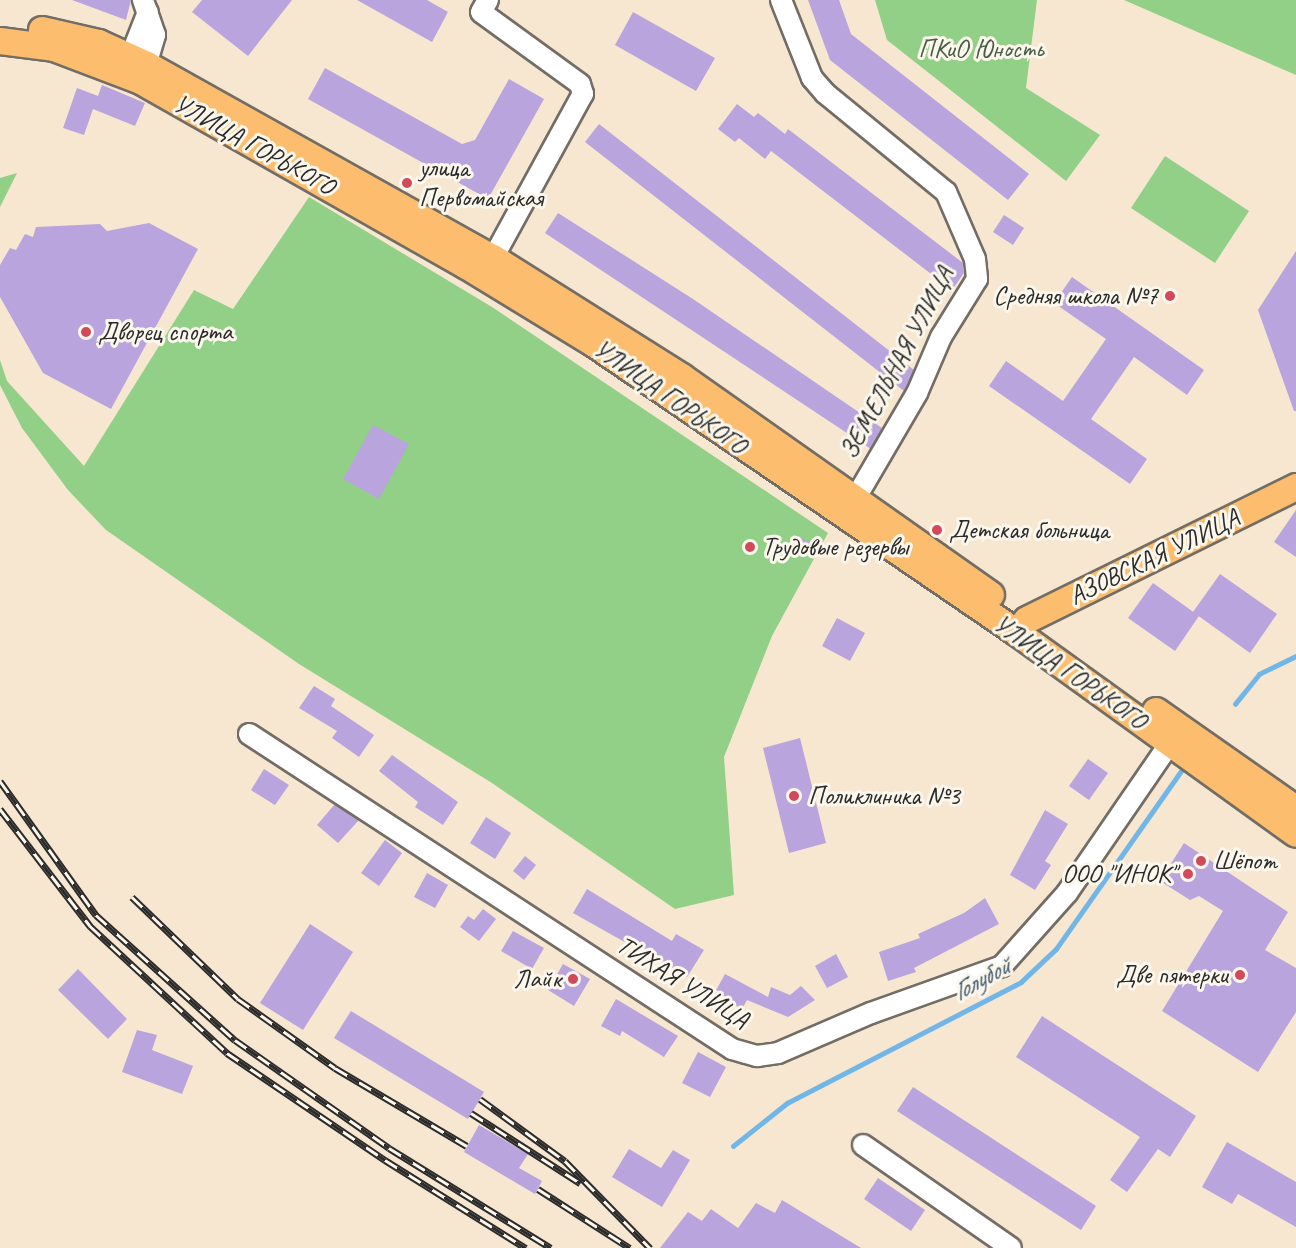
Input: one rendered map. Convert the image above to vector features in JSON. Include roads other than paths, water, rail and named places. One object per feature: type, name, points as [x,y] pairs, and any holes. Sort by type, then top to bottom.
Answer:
[{"type":"main road","name":"УЛИЦА ГОРЬКОГО","points":[[0,25],[55,39],[136,69],[682,377],[855,499],[1170,743],[1296,834]]},
{"type":"main road","name":"УЛИЦА ГОРЬКОГО","points":[[0,41],[55,39]]},
{"type":"main road","name":"УЛИЦА ГОРЬКОГО","points":[[488,268],[593,343],[1296,810]]},
{"type":"main road","name":"АЗОВСКАЯ УЛИЦА","points":[[1021,626],[1296,487]]},
{"type":"street","points":[[488,0],[481,12],[580,84],[583,94],[488,268]]},
{"type":"street","name":"ЗЕМЕЛЬНАЯ УЛИЦА","points":[[781,0],[812,78],[825,93],[946,192],[975,259],[977,279],[941,337],[917,393],[855,499]]},
{"type":"street","points":[[136,69],[155,35],[146,6]]},
{"type":"street","name":"ТИХАЯ УЛИЦА","points":[[249,734],[732,1049],[757,1056],[778,1053],[871,1014],[1002,966],[1067,893],[1170,743]]},
{"type":"street","points":[[863,1145],[1011,1248]]},
{"type":"waterway","name":"Голубой","points":[[1235,704],[1259,674],[1296,656]]},
{"type":"waterway","name":"Голубой","points":[[733,1146],[787,1103],[1021,982],[1056,949],[1182,770]]},
{"type":"railway","points":[[0,781],[96,915],[235,1040],[389,1148],[551,1248]]},
{"type":"railway","points":[[0,809],[90,926],[227,1053],[385,1160],[526,1248]]},
{"type":"railway","points":[[132,897],[238,999],[335,1068],[467,1146]]},
{"type":"railway","points":[[480,1099],[565,1161],[650,1248]]},
{"type":"railway","points":[[471,1113],[580,1183]]},
{"type":"railway","points":[[538,1189],[630,1248]]},
{"type":"place","name":"улица Первомайская","points":[[407,183]]},
{"type":"place","name":"Средняя школа №7","points":[[1170,296]]},
{"type":"place","name":"Дворец спорта","points":[[86,332]]},
{"type":"place","name":"Детская больница","points":[[937,530]]},
{"type":"place","name":"Трудовые резервы","points":[[750,547]]},
{"type":"place","name":"Поликлиника №3","points":[[794,796]]},
{"type":"place","name":"Шёпот","points":[[1201,861]]},
{"type":"place","name":"ООО \"ИНОК\"","points":[[1188,874]]},
{"type":"place","name":"Две пятерки","points":[[1240,975]]},
{"type":"place","name":"Лайк","points":[[573,979]]},
{"type":"park label","name":"ПКиО Юность","points":[[981,49]]}]
